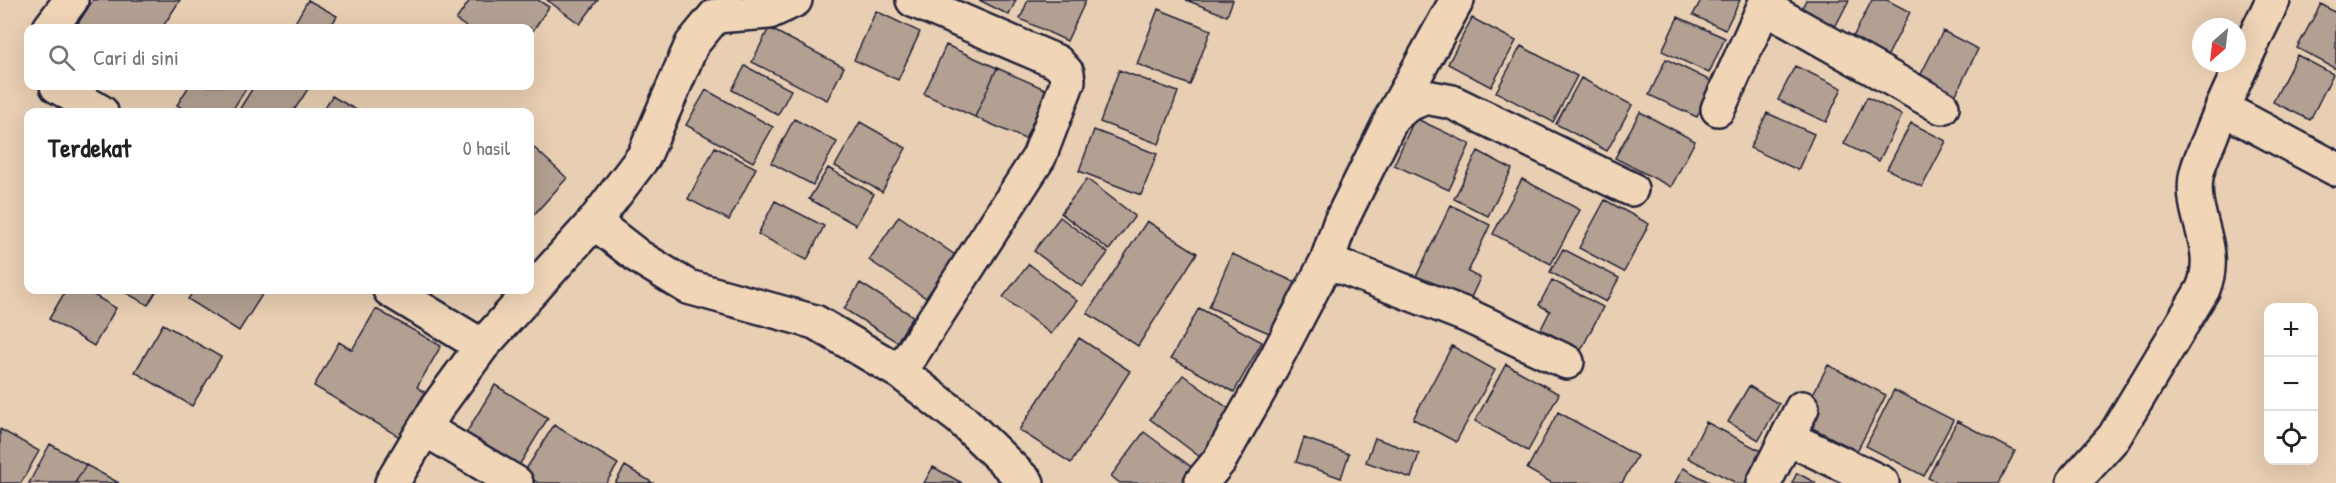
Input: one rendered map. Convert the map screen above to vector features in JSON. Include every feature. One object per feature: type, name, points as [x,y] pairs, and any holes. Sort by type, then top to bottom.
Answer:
[{"type":"street","points":[[53,24],[71,0]]},
{"type":"street","points":[[534,288],[594,222],[644,156],[692,44],[712,8],[769,12],[795,0]]},
{"type":"street","points":[[900,372],[1039,157],[1068,81],[1067,73],[1058,62],[913,0]]},
{"type":"street","points":[[1202,483],[1219,461],[1260,389],[1327,261],[1340,223],[1392,118],[1457,0]]},
{"type":"street","points":[[2073,483],[2114,437],[2203,289],[2209,273],[2210,259],[2196,194],[2196,176],[2222,108],[2273,0]]},
{"type":"street","points":[[1718,109],[1765,3],[1942,106]]},
{"type":"street","points":[[64,90],[94,108]]},
{"type":"street","points":[[1392,118],[1407,105],[1426,97],[1452,102],[1631,189]]},
{"type":"street","points":[[2222,108],[2336,169]]},
{"type":"street","points":[[594,222],[639,257],[688,287],[815,322],[900,372],[961,419],[1027,483]]},
{"type":"street","points":[[1327,261],[1466,315],[1567,362]]},
{"type":"street","points":[[397,294],[482,346]]},
{"type":"street","points":[[392,483],[425,429],[482,346],[529,294]]},
{"type":"street","points":[[1764,483],[1802,408]]},
{"type":"street","points":[[425,429],[516,483]]},
{"type":"street","points":[[1788,438],[1882,483]]},
{"type":"building","points":[[93,0],[180,0],[165,24],[78,24]]},
{"type":"building","points":[[308,0],[337,16],[332,24],[294,24]]},
{"type":"building","points":[[470,0],[538,0],[549,7],[534,29],[534,24],[462,24],[456,20]]},
{"type":"building","points":[[547,0],[598,0],[580,24]]},
{"type":"building","points":[[979,0],[1016,0],[1009,15]]},
{"type":"building","points":[[1028,0],[1086,0],[1067,41],[1020,19]]},
{"type":"building","points":[[1186,0],[1233,0],[1227,16]]},
{"type":"building","points":[[1701,0],[1740,0],[1725,30],[1693,15]]},
{"type":"building","points":[[1806,0],[1849,0],[1833,31],[1799,14]]},
{"type":"building","points":[[1872,0],[1887,0],[1910,12],[1886,59],[1851,41]]},
{"type":"building","points":[[2321,4],[2336,13],[2336,69],[2297,48]]},
{"type":"building","points":[[1158,9],[1211,30],[1190,85],[1137,64]]},
{"type":"building","points":[[876,11],[920,32],[898,80],[854,60]]},
{"type":"building","points":[[1678,17],[1725,38],[1709,73],[1662,51]]},
{"type":"building","points":[[1472,18],[1516,41],[1491,87],[1448,64]]},
{"type":"building","points":[[769,28],[844,67],[827,100],[752,62]]},
{"type":"building","points":[[1943,31],[1978,49],[1955,96],[1919,78]]},
{"type":"building","points":[[946,45],[997,68],[975,117],[924,94]]},
{"type":"building","points":[[1521,46],[1577,76],[1553,122],[1496,92]]},
{"type":"building","points":[[2297,55],[2333,74],[2310,120],[2273,102]]},
{"type":"building","points":[[1666,59],[1713,82],[1697,117],[1649,95]]},
{"type":"building","points":[[745,66],[791,90],[778,115],[732,90]]},
{"type":"building","points":[[1795,66],[1842,88],[1826,122],[1778,100]]},
{"type":"building","points":[[997,68],[1047,90],[1025,139],[975,117]]},
{"type":"building","points":[[1119,70],[1178,92],[1159,144],[1100,122]]},
{"type":"building","points":[[1581,78],[1632,105],[1607,151],[1556,124]]},
{"type":"building","points":[[186,90],[245,90],[234,108],[182,108],[177,105]]},
{"type":"building","points":[[252,90],[307,90],[296,108],[240,108]]},
{"type":"building","points":[[706,90],[773,127],[753,162],[686,125]]},
{"type":"building","points":[[332,96],[353,108],[324,108]]},
{"type":"building","points":[[1867,97],[1902,115],[1879,161],[1844,144]]},
{"type":"building","points":[[1640,112],[1695,141],[1671,187],[1615,158]]},
{"type":"building","points":[[1767,113],[1814,134],[1798,170],[1750,148]]},
{"type":"building","points":[[1415,118],[1470,144],[1449,190],[1394,165]]},
{"type":"building","points":[[794,119],[837,142],[813,185],[771,163]]},
{"type":"building","points":[[860,122],[906,148],[882,192],[835,166]]},
{"type":"building","points":[[1911,123],[1946,141],[1922,187],[1887,169]]},
{"type":"building","points":[[1094,130],[1157,154],[1141,195],[1079,171]]},
{"type":"building","points":[[715,147],[756,168],[729,220],[688,199]]},
{"type":"building","points":[[534,148],[567,178],[534,215]]},
{"type":"building","points":[[1478,151],[1512,169],[1488,216],[1454,199]]},
{"type":"building","points":[[828,168],[874,194],[856,225],[809,199]]},
{"type":"building","points":[[1087,179],[1135,216],[1109,250],[1061,213]]},
{"type":"building","points":[[1522,179],[1580,210],[1551,264],[1493,234]]},
{"type":"building","points":[[1605,200],[1649,224],[1624,272],[1579,248]]},
{"type":"building","points":[[775,201],[824,226],[807,260],[758,234]]},
{"type":"building","points":[[1451,205],[1490,225],[1468,272],[1480,278],[1467,306],[1414,281]]},
{"type":"building","points":[[899,216],[955,255],[926,298],[869,260]]},
{"type":"building","points":[[1060,217],[1108,253],[1082,287],[1034,251]]},
{"type":"building","points":[[1147,221],[1197,253],[1138,346],[1087,313]]},
{"type":"building","points":[[1563,249],[1619,278],[1606,302],[1550,272]]},
{"type":"building","points":[[1232,254],[1299,284],[1276,336],[1209,307]]},
{"type":"building","points":[[1029,264],[1077,301],[1051,334],[1003,297]]},
{"type":"building","points":[[1552,280],[1603,307],[1581,350],[1541,329],[1550,311],[1539,305]]},
{"type":"building","points":[[860,283],[913,316],[897,342],[844,309]]},
{"type":"building","points":[[64,294],[92,294],[116,308],[94,346],[49,319]]},
{"type":"building","points":[[128,294],[155,294],[148,305]]},
{"type":"building","points":[[191,294],[262,294],[239,331],[188,299]]},
{"type":"building","points":[[1199,308],[1262,342],[1234,392],[1171,358]]},
{"type":"building","points":[[376,309],[441,346],[417,387],[429,395],[403,439],[314,386],[339,342],[352,350]]},
{"type":"building","points":[[163,324],[221,357],[192,406],[135,372]]},
{"type":"building","points":[[1079,338],[1130,371],[1071,463],[1019,430]]},
{"type":"building","points":[[1452,346],[1495,370],[1456,442],[1413,419]]},
{"type":"building","points":[[1506,364],[1559,394],[1528,451],[1475,421]]},
{"type":"building","points":[[1828,365],[1886,395],[1857,451],[1799,421]]},
{"type":"building","points":[[1183,375],[1233,412],[1200,457],[1150,419]]},
{"type":"building","points":[[495,385],[548,418],[518,467],[465,435]]},
{"type":"building","points":[[1749,386],[1779,404],[1759,440],[1728,422]]},
{"type":"building","points":[[1894,390],[1953,420],[1924,476],[1866,446]]},
{"type":"building","points":[[1558,412],[1637,456],[1622,483],[1552,483],[1527,469]]},
{"type":"building","points":[[1957,421],[2015,451],[1999,483],[1939,483],[1928,478]]},
{"type":"building","points":[[1706,422],[1765,453],[1750,483],[1736,483],[1688,458]]},
{"type":"building","points":[[554,425],[618,464],[606,483],[538,483],[523,474]]},
{"type":"building","points":[[0,429],[39,451],[21,483],[0,483]]},
{"type":"building","points":[[1144,432],[1194,469],[1184,483],[1120,483],[1111,476]]},
{"type":"building","points":[[1304,438],[1349,454],[1341,478],[1296,462]]},
{"type":"building","points":[[1375,438],[1419,454],[1411,478],[1366,462]]},
{"type":"building","points":[[50,444],[86,465],[75,483],[29,483]]},
{"type":"building","points":[[86,465],[119,483],[75,483]]},
{"type":"building","points":[[625,466],[653,483],[615,483]]},
{"type":"building","points":[[933,467],[962,483],[924,483]]},
{"type":"building","points":[[1683,468],[1711,483],[1675,483]]},
{"type":"building","points":[[1797,473],[1816,483],[1792,483]]}]
